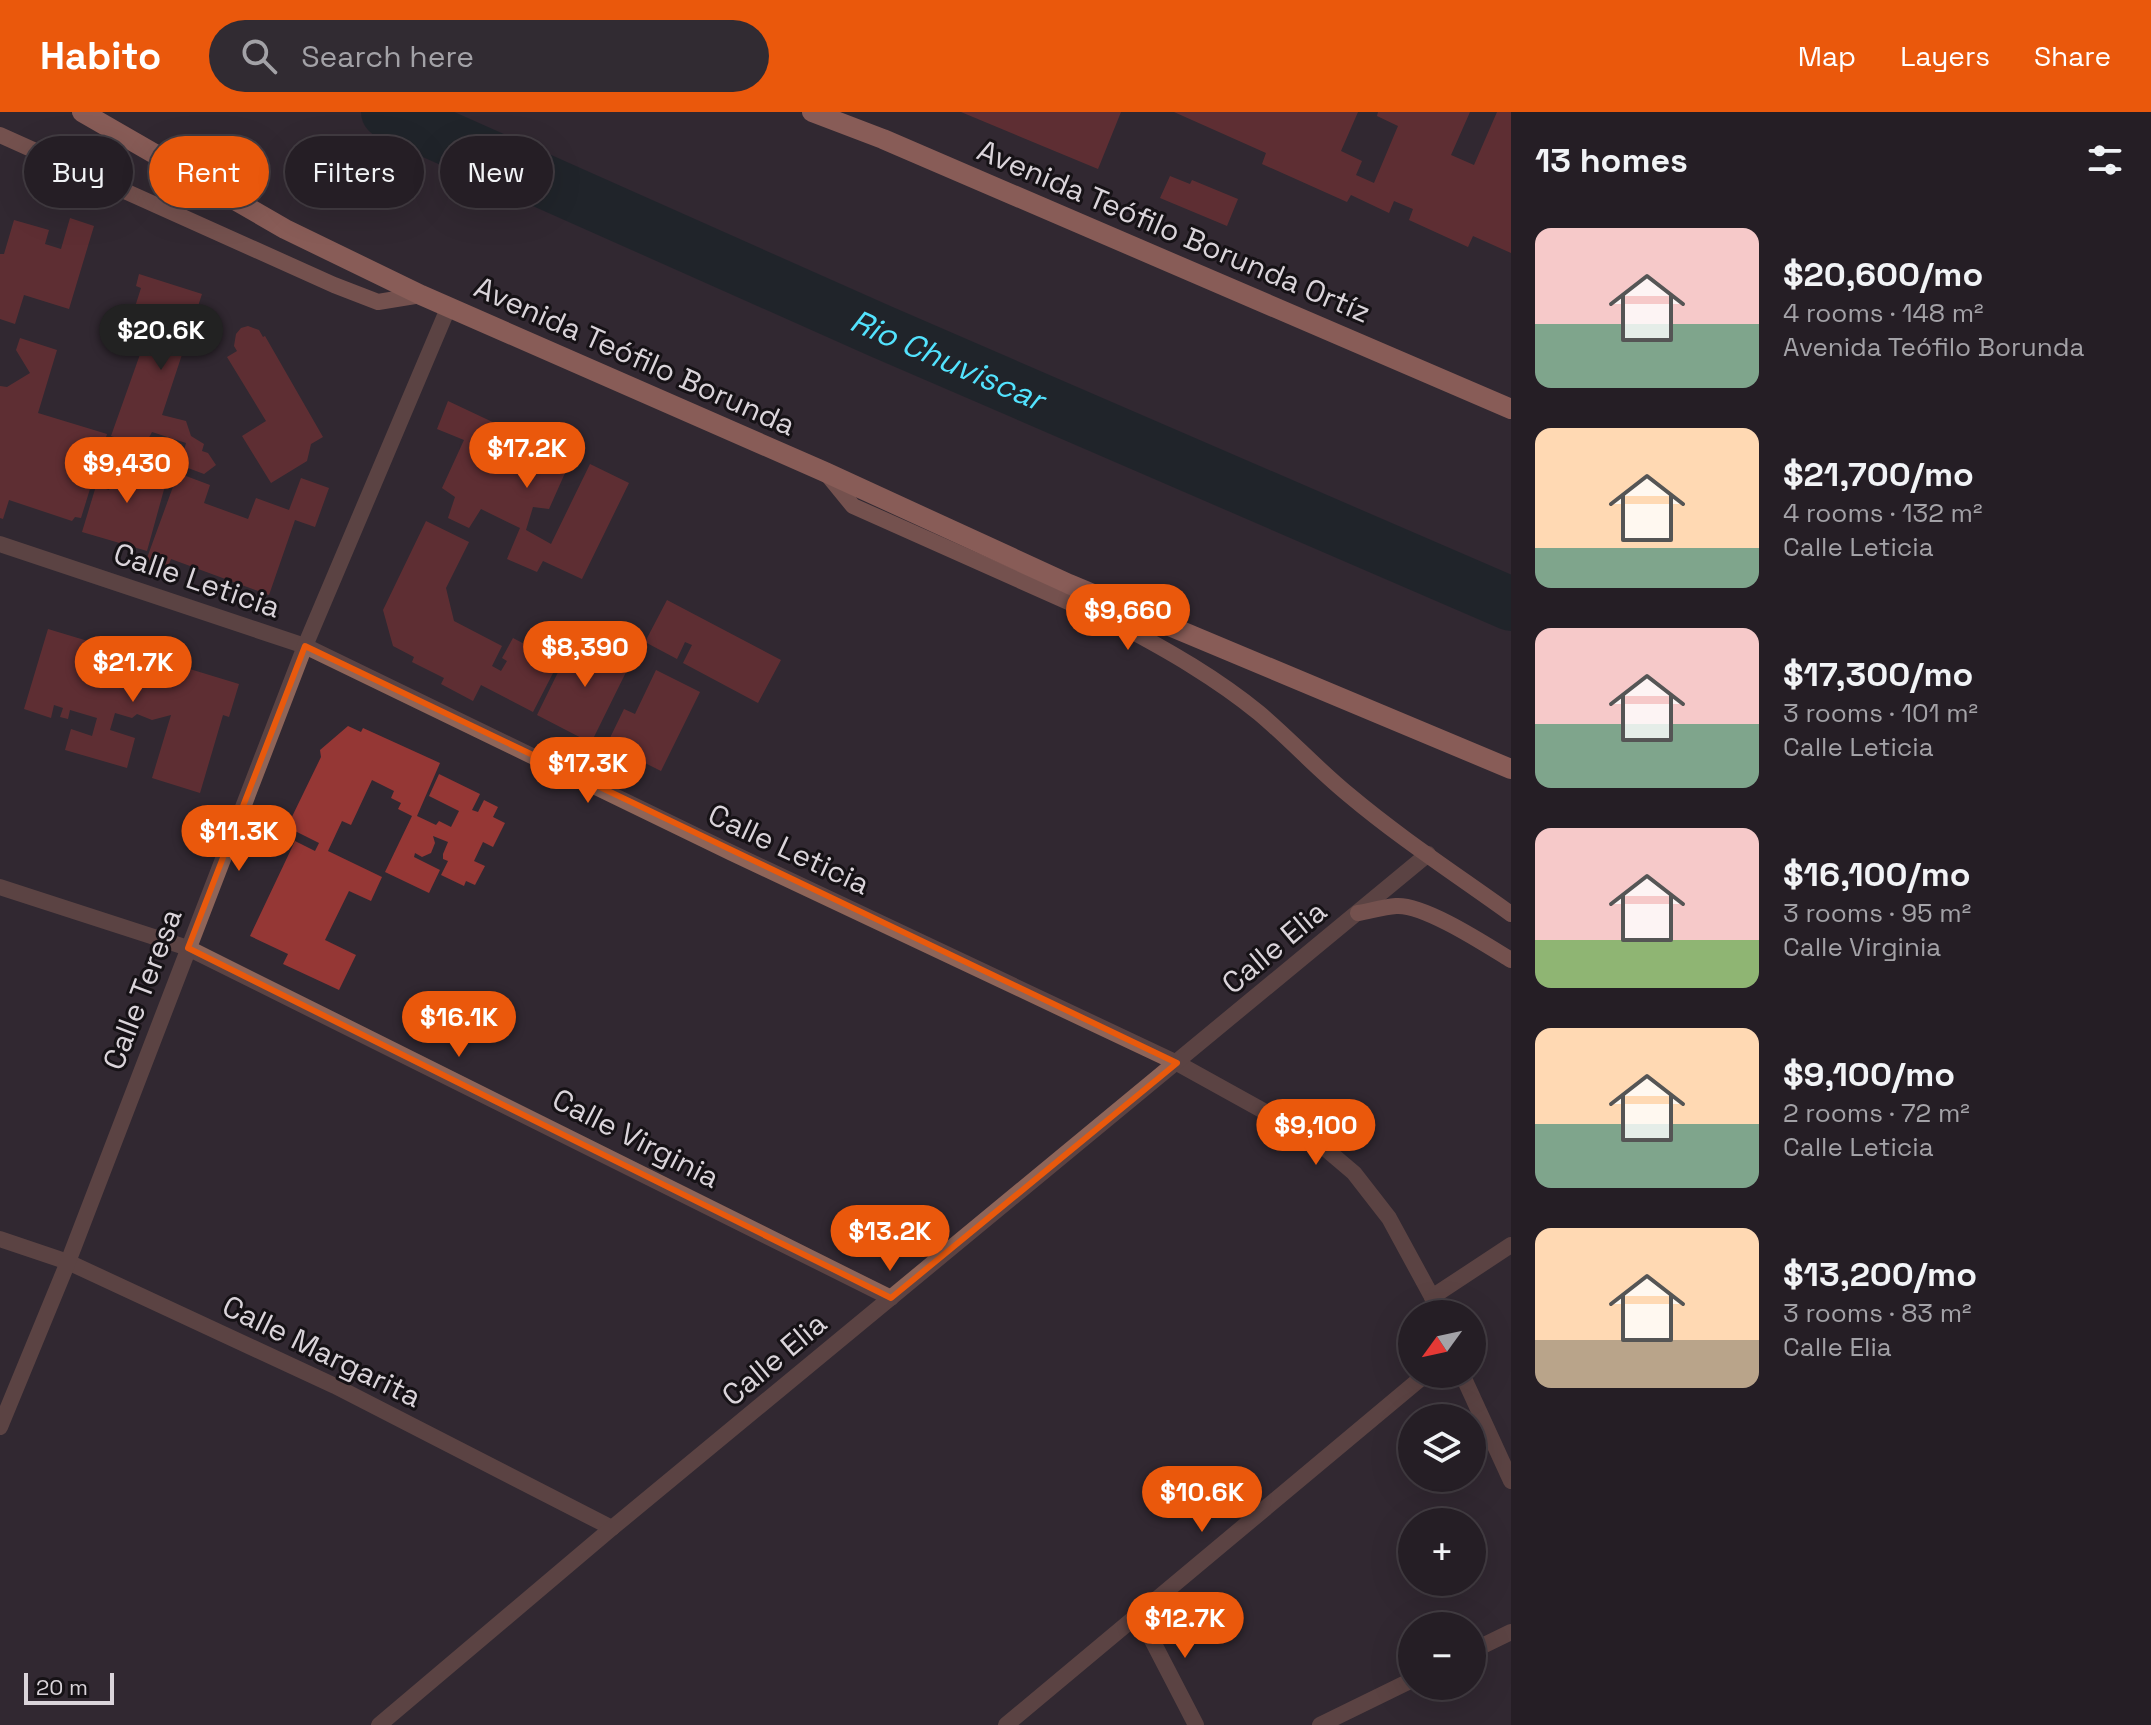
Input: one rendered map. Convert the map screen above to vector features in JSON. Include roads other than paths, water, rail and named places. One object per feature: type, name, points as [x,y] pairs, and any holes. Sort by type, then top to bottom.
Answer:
[{"type":"main road","name":"Avenida Teófilo Borunda","points":[[82,112],[285,229],[421,295],[825,472]]},
{"type":"main road","name":"Avenida Teófilo Borunda Ortíz","points":[[812,112],[883,139],[1511,409]]},
{"type":"main road","points":[[825,472],[1069,584],[1511,769]]},
{"type":"street","points":[[0,135],[378,302],[421,295]]},
{"type":"street","name":"Calle Teresa","points":[[0,1427],[68,1262],[305,646],[449,306]]},
{"type":"street","points":[[825,472],[853,506],[1120,625],[1221,684],[1260,714],[1347,794],[1511,914]]},
{"type":"street","name":"Calle Leticia","points":[[0,544],[305,646],[1177,1063],[1314,1139],[1354,1173],[1389,1218],[1433,1300]]},
{"type":"street","name":"Calle Elia","points":[[379,1725],[612,1528],[1428,854]]},
{"type":"street","name":"Calle Virginia","points":[[0,887],[188,948],[891,1298]]},
{"type":"street","points":[[1358,913],[1398,905],[1412,908],[1428,913],[1511,960]]},
{"type":"street","name":"Calle Margarita","points":[[0,1239],[68,1262],[335,1386],[612,1528]]},
{"type":"street","points":[[1432,1297],[1511,1245]]},
{"type":"street","points":[[1006,1725],[1409,1388]]},
{"type":"street","points":[[1468,1388],[1511,1481]]},
{"type":"street","points":[[1138,1613],[1196,1725]]},
{"type":"street","points":[[1486,1644],[1511,1632]]},
{"type":"street","points":[[1320,1725],[1398,1687]]},
{"type":"waterway","name":"Rio Chuviscar","points":[[388,112],[880,331],[1511,604]]}]
